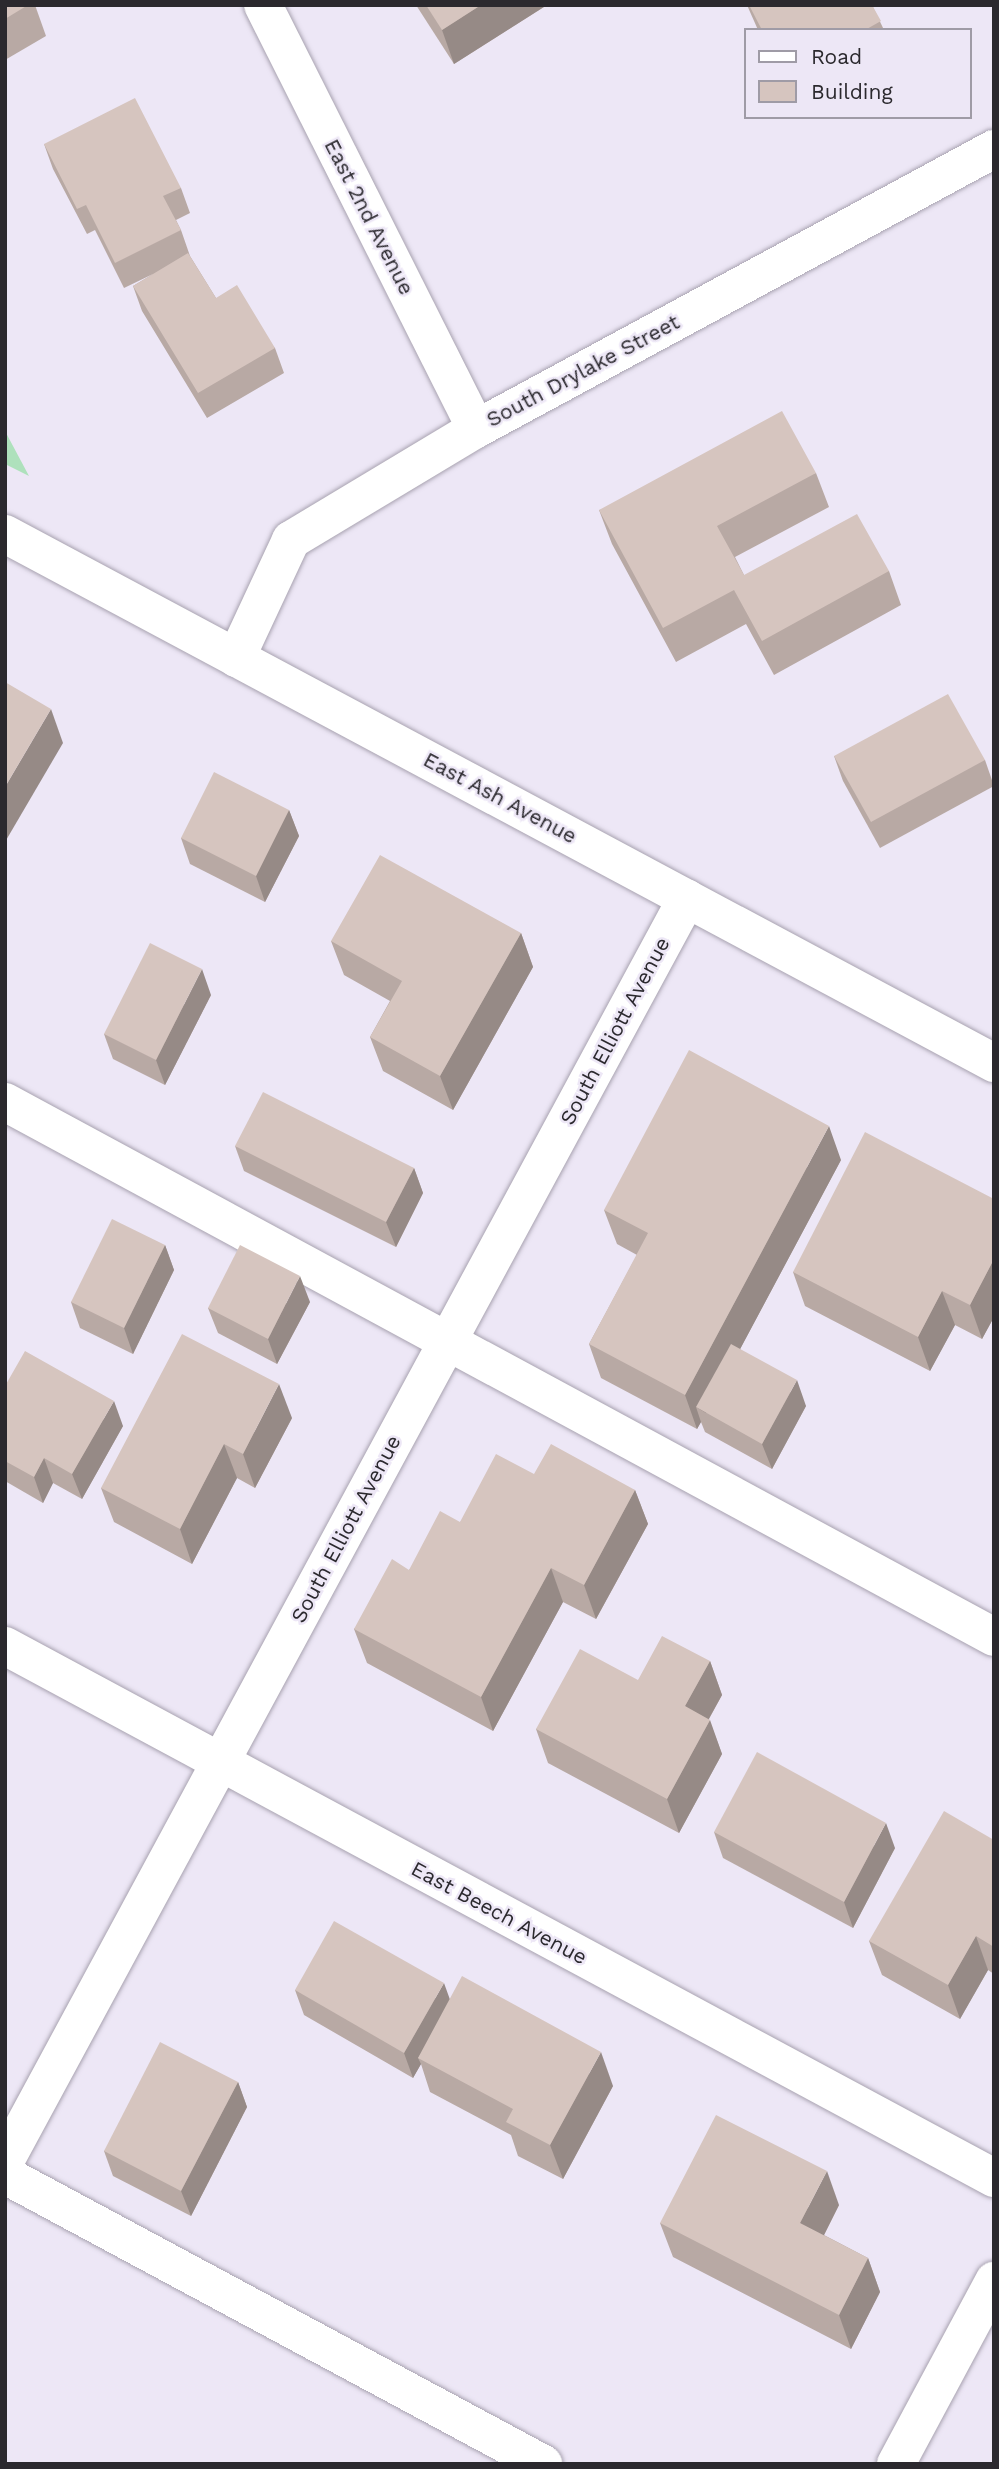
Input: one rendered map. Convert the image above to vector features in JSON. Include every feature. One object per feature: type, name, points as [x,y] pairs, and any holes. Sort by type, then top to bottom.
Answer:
[{"type":"street","name":"East 2nd Avenue","points":[[263,5],[476,429]]},
{"type":"street","name":"South Drylake Street","points":[[236,658],[290,540],[476,429],[994,149]]},
{"type":"street","name":"East Ash Avenue","points":[[5,534],[994,1063]]},
{"type":"street","name":"South Elliott Avenue","points":[[5,2161],[687,898]]},
{"type":"street","points":[[5,1102],[994,1637]]},
{"type":"street","name":"East Beech Avenue","points":[[5,1646],[994,2178]]},
{"type":"street","points":[[5,2175],[542,2464]]},
{"type":"street","points":[[896,2464],[994,2281]]},
{"type":"green space","points":[[5,431],[29,476],[5,464]]},
{"type":"building","points":[[5,5],[28,5],[5,19]]},
{"type":"building","points":[[426,5],[481,5],[442,30]]},
{"type":"building","points":[[749,5],[872,5],[881,21],[869,28],[761,28]]},
{"type":"building","points":[[135,98],[181,188],[163,196],[181,230],[115,263],[86,205],[77,209],[44,144]]},
{"type":"building","points":[[188,253],[216,298],[237,285],[275,348],[198,393],[133,286]]},
{"type":"building","points":[[782,411],[816,473],[717,526],[744,575],[857,514],[889,571],[762,641],[734,590],[663,628],[599,510]]},
{"type":"building","points":[[5,682],[51,709],[5,787]]},
{"type":"building","points":[[948,694],[985,760],[871,822],[834,756]]},
{"type":"building","points":[[214,772],[289,810],[256,876],[181,838]]},
{"type":"building","points":[[380,855],[521,933],[440,1076],[370,1037],[402,981],[331,941]]},
{"type":"building","points":[[150,943],[202,969],[156,1060],[104,1034]]},
{"type":"building","points":[[689,1050],[829,1126],[685,1395],[589,1344],[648,1233],[604,1210]]},
{"type":"building","points":[[263,1092],[414,1168],[386,1222],[235,1146]]},
{"type":"building","points":[[865,1132],[994,1199],[994,1259],[970,1305],[942,1291],[918,1337],[793,1272]]},
{"type":"building","points":[[112,1219],[165,1245],[124,1328],[71,1302]]},
{"type":"building","points":[[240,1245],[300,1276],[268,1339],[208,1308]]},
{"type":"building","points":[[182,1334],[279,1384],[243,1454],[224,1444],[180,1529],[101,1488]]},
{"type":"building","points":[[731,1344],[797,1380],[762,1444],[696,1407]]},
{"type":"building","points":[[25,1351],[114,1401],[72,1474],[44,1458],[34,1477],[5,1461],[5,1386]]},
{"type":"building","points":[[551,1444],[635,1490],[584,1585],[551,1568],[481,1697],[354,1629],[392,1559],[409,1570],[440,1511],[460,1522],[496,1454],[534,1474]]},
{"type":"building","points":[[662,1636],[710,1661],[685,1706],[710,1720],[667,1799],[536,1729],[580,1649],[638,1680]]},
{"type":"building","points":[[757,1752],[886,1823],[844,1902],[714,1832]]},
{"type":"building","points":[[944,1811],[994,1840],[994,1947],[976,1936],[948,1985],[869,1941]]},
{"type":"building","points":[[334,1921],[444,1983],[404,2053],[295,1990]]},
{"type":"building","points":[[462,1976],[601,2052],[550,2145],[506,2122],[513,2109],[418,2058]]},
{"type":"building","points":[[160,2042],[238,2082],[181,2191],[104,2151]]},
{"type":"building","points":[[716,2115],[827,2171],[800,2223],[868,2258],[839,2315],[660,2223]]}]
